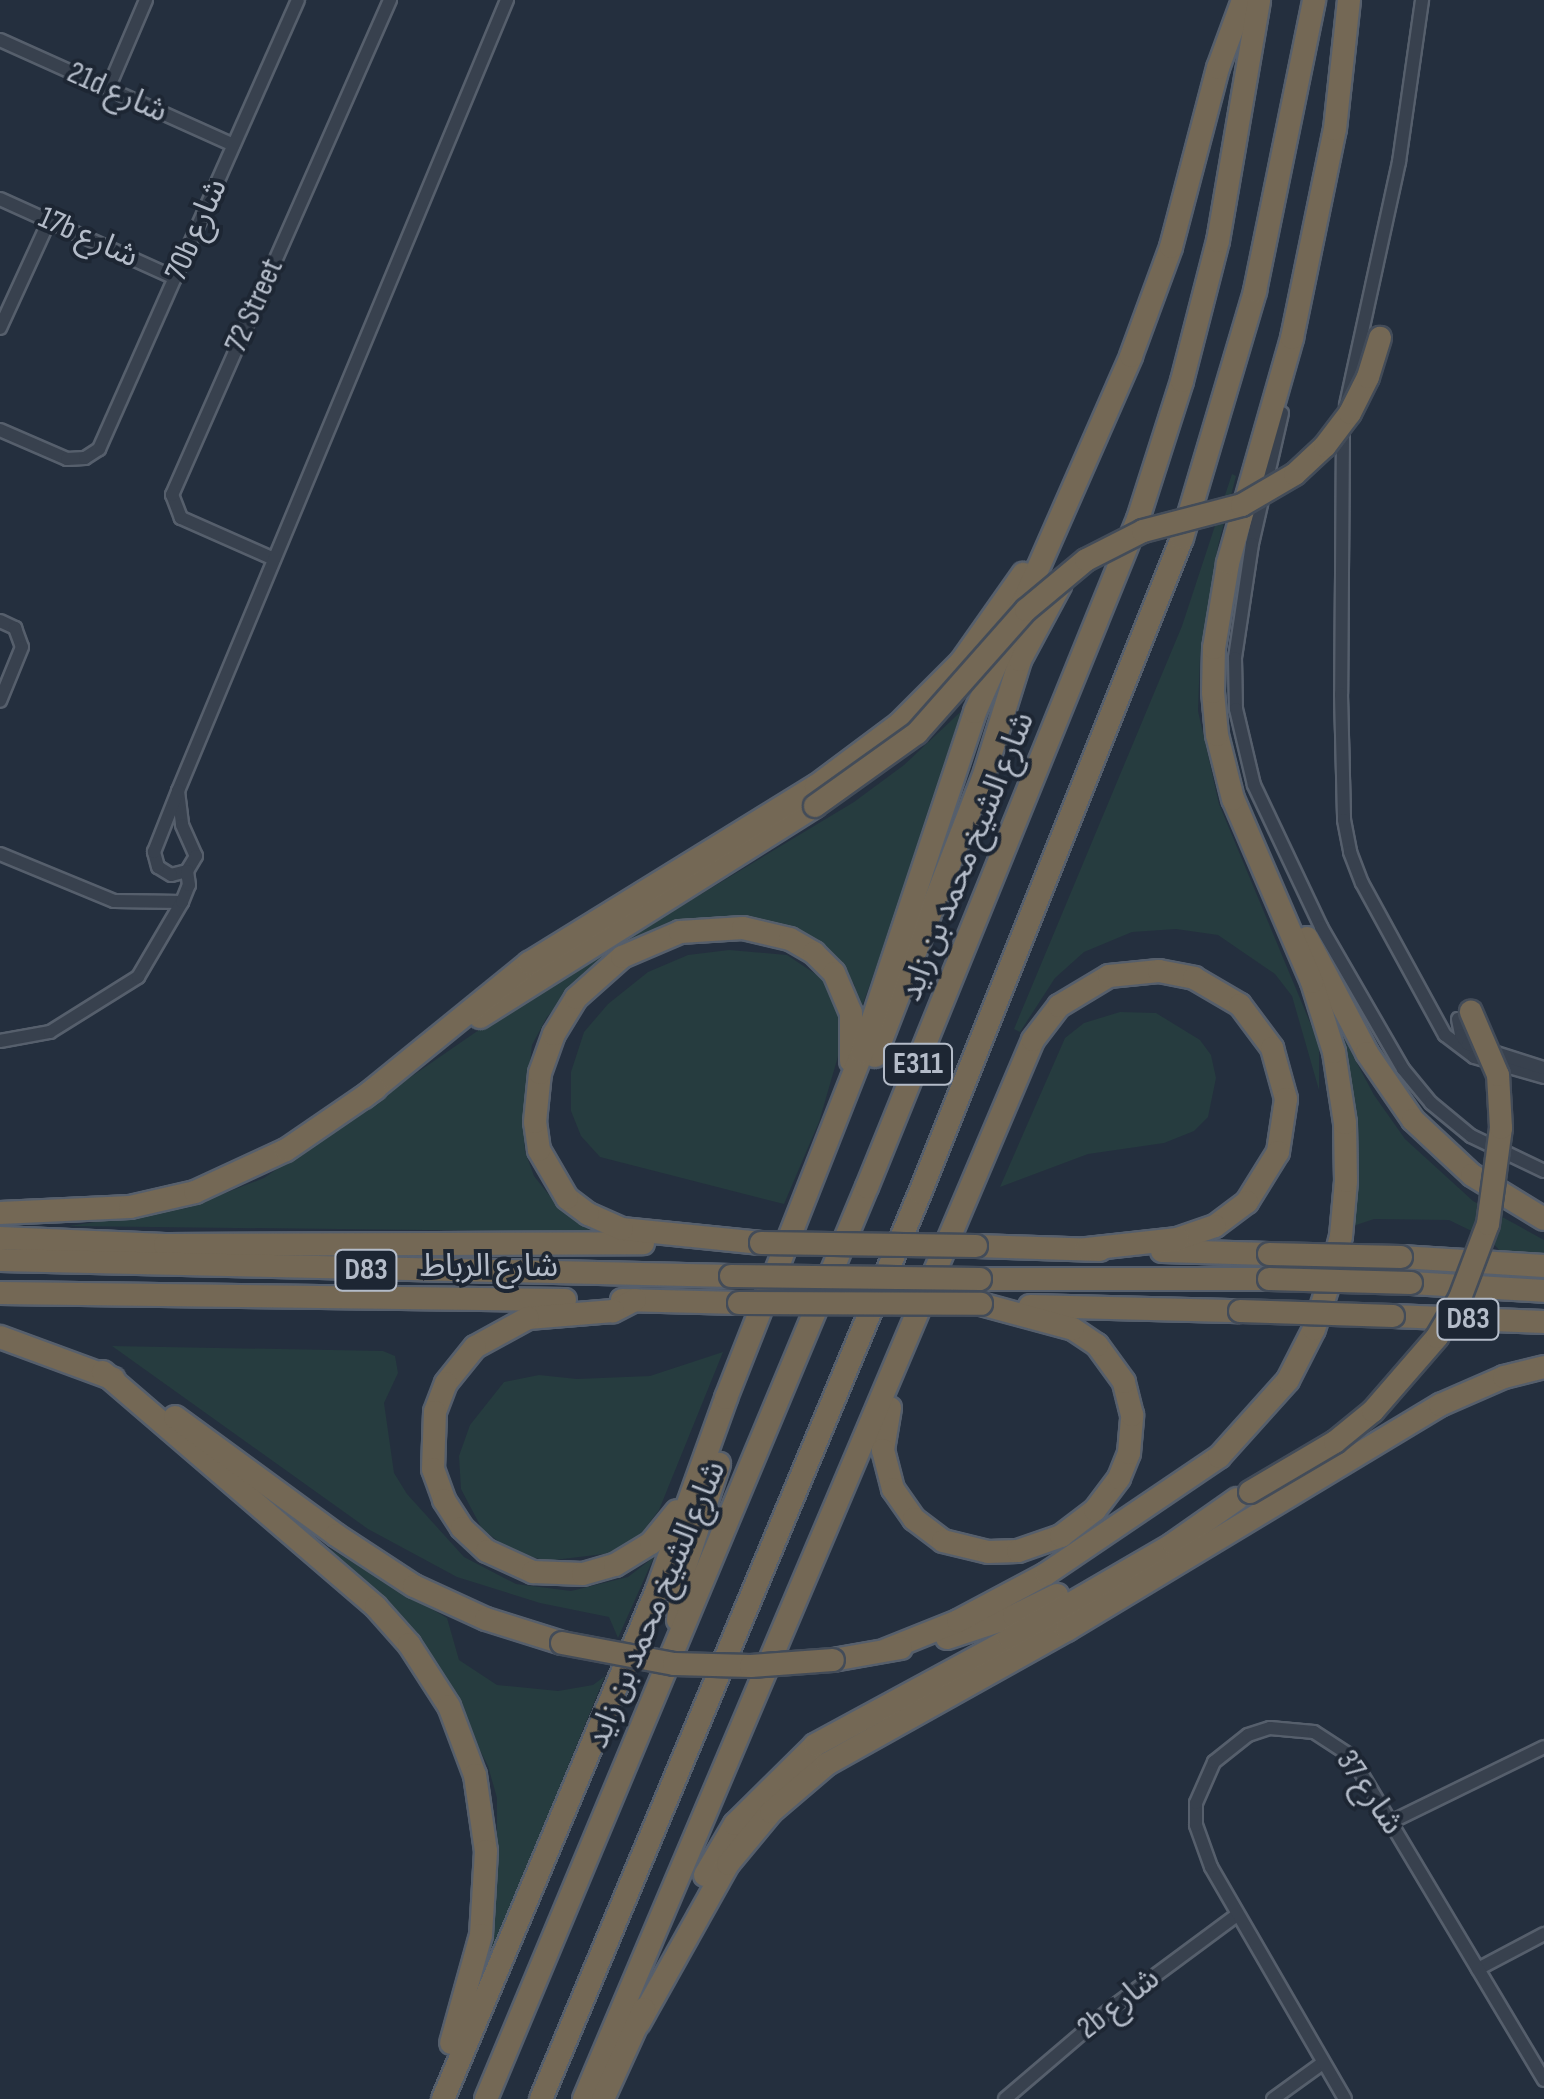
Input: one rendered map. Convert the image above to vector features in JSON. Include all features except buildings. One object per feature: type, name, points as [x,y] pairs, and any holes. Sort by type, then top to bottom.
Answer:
[{"type":"highway","points":[[635,1300],[613,1311],[543,1314],[513,1323],[475,1347],[454,1370],[435,1412],[431,1455],[444,1500],[462,1528],[501,1560],[533,1572],[583,1574],[628,1560],[651,1543],[676,1514],[841,1105],[975,712],[1131,356],[1171,247],[1218,68],[1244,0]]},
{"type":"highway","name":"شارع الشيخ محمد بن زايد","points":[[486,2099],[897,1115],[1138,519],[1182,381],[1218,241],[1259,0]]},
{"type":"highway","name":"E311","points":[[541,2099],[920,1192],[1182,538],[1255,292],[1314,0]]},
{"type":"highway","points":[[886,1650],[958,1621],[1030,1583],[1202,1471],[1265,1411],[1306,1346],[1341,1236],[1345,1123],[1324,1018],[1233,799],[1217,735],[1214,648],[1228,562],[1292,338],[1335,129],[1348,0]]},
{"type":"highway","points":[[0,1212],[130,1206],[195,1192],[257,1166],[560,964],[815,806],[917,733],[1026,610],[1073,570],[1128,537],[1242,505],[1295,474],[1325,446],[1350,414],[1368,377],[1380,338]]},
{"type":"highway","points":[[364,1097],[513,975],[816,786],[899,724],[974,646],[1068,504]]},
{"type":"highway","points":[[680,1634],[684,1570],[750,1373],[985,772],[1028,640],[1073,570]]},
{"type":"highway","points":[[1257,854],[1300,923],[1374,1064],[1412,1120],[1472,1175],[1544,1218]]},
{"type":"highway","points":[[761,1243],[723,1236],[622,1229],[588,1214],[567,1198],[539,1150],[535,1122],[540,1073],[564,1015],[606,969],[660,938],[722,927],[777,934],[825,962],[847,999],[852,1039],[841,1105]]},
{"type":"highway","points":[[584,2099],[898,1364],[1006,1098],[1049,1016],[1082,988],[1123,972],[1176,973],[1210,985],[1252,1018],[1279,1064],[1286,1117],[1270,1170],[1247,1202],[1197,1234],[1086,1250]]},
{"type":"highway","points":[[0,1337],[103,1372],[201,1435],[336,1535],[414,1586],[486,1619],[562,1643],[674,1664],[750,1666],[833,1660],[951,1637],[1014,1616],[1243,1495],[1334,1442],[1373,1411],[1438,1337],[1460,1298],[1488,1224],[1500,1160],[1502,1096],[1495,1064],[1467,1014]]},
{"type":"highway","points":[[0,1238],[165,1244],[976,1246],[1402,1257],[1544,1266]]},
{"type":"highway","name":"شارع الرباط","points":[[0,1260],[731,1276],[1269,1279],[1544,1291]]},
{"type":"highway","name":"شارع الرباط","points":[[0,1293],[981,1304]]},
{"type":"highway","points":[[898,1364],[897,1386],[885,1423],[885,1464],[899,1500],[923,1528],[958,1546],[1003,1552],[1034,1548],[1073,1529],[1112,1489],[1124,1466],[1132,1427],[1124,1382],[1106,1355],[1073,1329],[981,1304]]},
{"type":"highway","name":"D83","points":[[981,1304],[1544,1322]]},
{"type":"highway","points":[[639,2023],[728,1864],[771,1812],[827,1764],[1052,1639],[1440,1405],[1504,1377],[1544,1367]]},
{"type":"highway","points":[[103,1372],[376,1607],[424,1664],[460,1728],[484,1823],[484,1907],[468,1992],[428,2099]]},
{"type":"highway","points":[[443,2099],[658,1590],[726,1398]]},
{"type":"highway","points":[[603,2099],[714,1858],[735,1824],[785,1770],[847,1724],[1010,1639],[1173,1544],[1243,1495]]},
{"type":"street","points":[[108,88],[146,0]]},
{"type":"street","name":"70b شارع","points":[[0,430],[67,459],[90,456],[101,446],[298,0]]},
{"type":"street","name":"72 Street","points":[[274,559],[181,518],[172,495],[390,0]]},
{"type":"street","points":[[188,871],[166,874],[154,857],[178,791],[507,0]]},
{"type":"street","points":[[1422,0],[1404,135],[1352,371],[1340,454],[1344,820],[1362,883],[1445,1035],[1474,1057],[1544,1076]]},
{"type":"street","name":"21d شارع","points":[[0,40],[234,145]]},
{"type":"street","name":"17b شارع","points":[[0,199],[175,278]]},
{"type":"street","points":[[0,328],[49,221]]},
{"type":"street","points":[[1292,338],[1285,400],[1260,507],[1238,632],[1236,710],[1246,760],[1266,817],[1308,902],[1410,1078],[1431,1104],[1471,1136],[1544,1171]]},
{"type":"street","points":[[0,621],[15,628],[22,647],[0,701]]},
{"type":"street","points":[[0,1041],[50,1032],[125,988],[149,964],[189,886],[188,871],[195,850],[182,825],[178,791]]},
{"type":"street","points":[[0,854],[114,901],[182,902]]},
{"type":"street","points":[[1467,1014],[1460,1034],[1468,1044],[1544,1068]]},
{"type":"street","name":"شارع 37","points":[[1344,2099],[1200,1847],[1196,1803],[1214,1762],[1248,1735],[1292,1727],[1334,1741],[1358,1765],[1544,2080]]},
{"type":"street","points":[[1391,1822],[1544,1747]]},
{"type":"street","name":"2b شارع","points":[[1005,2099],[1114,2006],[1237,1915]]},
{"type":"street","points":[[1478,1970],[1544,1934]]},
{"type":"street","points":[[1273,2099],[1323,2063]]},
{"type":"green space","points":[[1232,474],[1236,476],[1218,546],[1200,656],[1198,711],[1219,804],[1319,1044],[1319,1090],[1292,996],[1275,974],[1218,935],[1176,929],[1132,932],[1084,952],[1055,978],[1020,1032],[1014,1029],[1182,626]]},
{"type":"green space","points":[[971,702],[860,1012],[854,984],[838,963],[807,938],[674,924],[623,945],[590,969],[547,1017],[532,1045],[523,1120],[525,1151],[534,1176],[553,1200],[592,1232],[69,1226],[187,1208],[264,1178],[505,1012],[854,802],[904,765]]},
{"type":"green space","points":[[729,950],[787,955],[823,979],[836,1000],[842,1027],[839,1053],[819,1122],[784,1204],[600,1157],[581,1136],[571,1111],[571,1072],[584,1032],[608,1004],[648,972],[688,955]]},
{"type":"green space","points":[[1120,1012],[1156,1013],[1200,1040],[1211,1055],[1216,1078],[1208,1117],[1194,1131],[1164,1143],[1088,1154],[1000,1187],[1065,1038],[1084,1023]]},
{"type":"green space","points":[[1334,1020],[1374,1095],[1405,1139],[1473,1201],[1544,1240],[1544,1258],[1501,1252],[1490,1240],[1449,1220],[1374,1219],[1356,1225],[1344,1237],[1357,1153],[1346,1060]]},
{"type":"green space","points":[[112,1346],[383,1351],[395,1356],[398,1373],[384,1403],[394,1473],[407,1494],[464,1557],[516,1584],[571,1591],[628,1577],[654,1557],[618,1638],[609,1617],[540,1603],[457,1577],[368,1529]]},
{"type":"green space","points":[[723,1352],[659,1510],[641,1534],[612,1553],[546,1561],[510,1550],[482,1529],[461,1489],[459,1456],[470,1425],[504,1382],[539,1375],[577,1379],[650,1376]]},
{"type":"green space","points":[[295,1528],[447,1618],[459,1660],[497,1685],[558,1691],[593,1685],[605,1676],[485,1969],[497,1833],[497,1798],[488,1766],[430,1652],[401,1619]]}]
